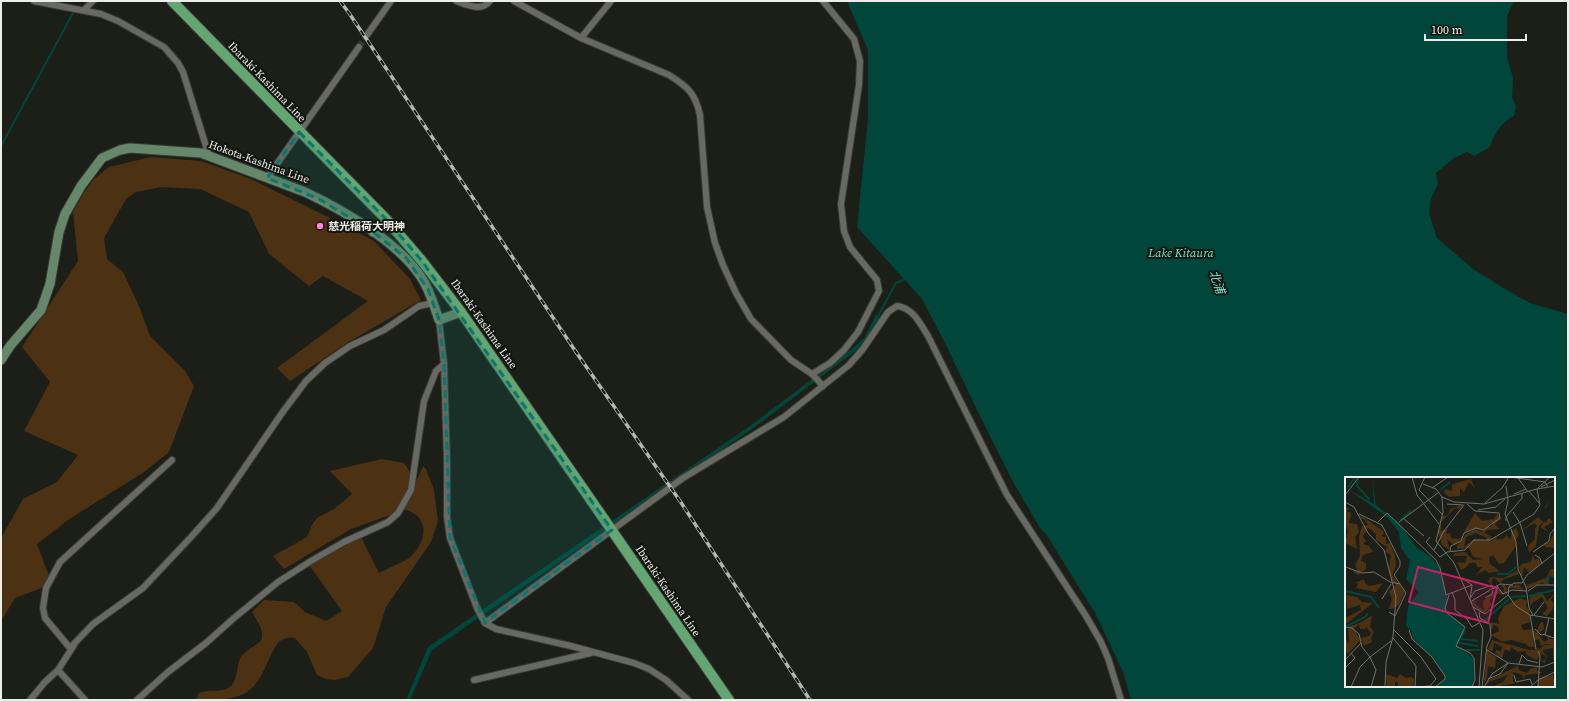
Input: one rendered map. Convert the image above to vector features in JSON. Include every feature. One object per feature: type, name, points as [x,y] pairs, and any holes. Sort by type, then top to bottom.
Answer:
[{"type":"main road","name":"Ibaraki-Kashima Line","points":[[172,1],[385,218],[422,261],[461,312],[729,700]]},
{"type":"main road","name":"Hokota-Kashima Line","points":[[1,360],[10,346],[41,310],[50,284],[59,232],[65,214],[80,186],[102,158],[120,150],[130,148],[194,152],[209,156],[319,199],[373,232],[397,250],[414,267],[422,278],[439,320]]},
{"type":"main road","points":[[373,232],[385,218]]},
{"type":"main road","points":[[439,320],[461,312]]},
{"type":"street","points":[[34,1],[101,14],[118,21],[154,40],[172,54],[183,72],[209,156]]},
{"type":"street","points":[[84,10],[93,1]]},
{"type":"street","points":[[367,35],[391,1]]},
{"type":"street","points":[[456,1],[475,8],[482,7],[490,1]]},
{"type":"street","points":[[514,1],[582,38],[669,75],[691,91],[697,102],[700,115],[707,207],[715,243],[723,265],[751,319],[791,360],[812,374],[823,386]]},
{"type":"street","points":[[582,38],[611,1]]},
{"type":"street","points":[[812,374],[830,363],[844,350],[858,332],[879,291],[878,280],[850,247],[844,231],[841,204],[858,86],[860,61],[854,39],[824,1]]},
{"type":"street","points":[[267,178],[359,47]]},
{"type":"street","points":[[30,700],[45,682],[58,670],[75,644],[93,624],[143,588],[165,566],[217,508],[285,408],[306,381],[325,363],[350,346],[384,330],[419,306],[433,303]]},
{"type":"street","points":[[483,620],[683,478],[784,418],[854,360],[888,312],[897,306],[906,307],[928,336],[1007,495],[1086,616],[1101,642],[1108,658],[1121,700]]},
{"type":"street","points":[[439,320],[444,364],[447,517],[450,538],[483,620],[496,629],[626,660],[649,669],[666,680],[688,700]]},
{"type":"street","points":[[137,700],[168,672],[206,643],[278,582],[344,542],[388,522],[398,513],[411,490],[424,401],[436,371],[444,364]]},
{"type":"street","points":[[75,644],[70,648],[45,618],[43,608],[46,588],[60,562],[172,460]]},
{"type":"street","points":[[474,680],[593,653]]},
{"type":"street","points":[[58,670],[85,700]]},
{"type":"highlighted area","points":[[299,132],[385,218],[422,261],[612,530],[485,623],[450,538],[444,364],[439,320],[428,289],[406,258],[373,232],[319,199],[267,178]]},
{"type":"shaded area","points":[[151,157],[201,161],[251,179],[374,241],[410,279],[421,300],[347,343],[290,381],[277,368],[368,301],[323,276],[309,286],[269,254],[249,212],[200,189],[161,187],[136,192],[126,199],[104,238],[107,259],[123,272],[139,306],[150,336],[185,371],[194,386],[169,452],[144,472],[68,520],[37,544],[52,584],[15,598],[1,621],[1,538],[23,499],[57,482],[78,455],[24,431],[50,382],[22,347],[78,261],[73,212],[85,191],[94,179],[109,167]]},
{"type":"shaded area","points":[[382,459],[404,463],[412,475],[409,493],[393,514],[351,529],[284,569],[273,556],[307,537],[317,518],[334,509],[352,494],[330,471]]},
{"type":"shaded area","points":[[423,466],[426,469],[434,490],[438,521],[431,542],[386,607],[373,648],[348,677],[335,680],[326,679],[317,675],[307,652],[295,638],[288,638],[278,643],[262,675],[247,692],[236,697],[215,700],[196,700],[198,694],[202,692],[223,690],[231,686],[236,676],[241,657],[261,641],[261,629],[252,612],[264,600],[294,602],[305,612],[326,621],[342,611],[309,565],[361,537],[379,573],[408,559],[416,551],[422,541],[423,524],[417,516],[404,509]]},
{"type":"water","name":"Lake Kitaura","points":[[847,1],[1514,1],[1507,16],[1507,57],[1513,78],[1512,98],[1516,106],[1514,116],[1499,128],[1490,147],[1474,156],[1467,152],[1454,158],[1436,173],[1438,184],[1431,198],[1429,214],[1437,238],[1473,269],[1530,303],[1568,314],[1568,700],[1131,700],[1123,672],[1095,613],[1046,534],[1040,528],[1012,480],[922,299],[857,227],[868,119],[868,50]]},
{"type":"water","points":[[876,314],[880,317],[868,340],[854,352],[752,429],[432,650],[410,700],[406,700],[428,647],[750,426],[852,349],[865,337]]},
{"type":"waterway","points":[[1,146],[73,13]]},
{"type":"waterway","points":[[877,318],[896,283],[906,279]]},
{"type":"tunnel","points":[[359,47],[367,35]]},
{"type":"railway","points":[[340,1],[576,352],[680,501],[810,700]]},
{"type":"place","name":"慈光稲荷大明神","points":[[320,226]]},
{"type":"water label","name":"北浦","points":[[1217,282]]}]
